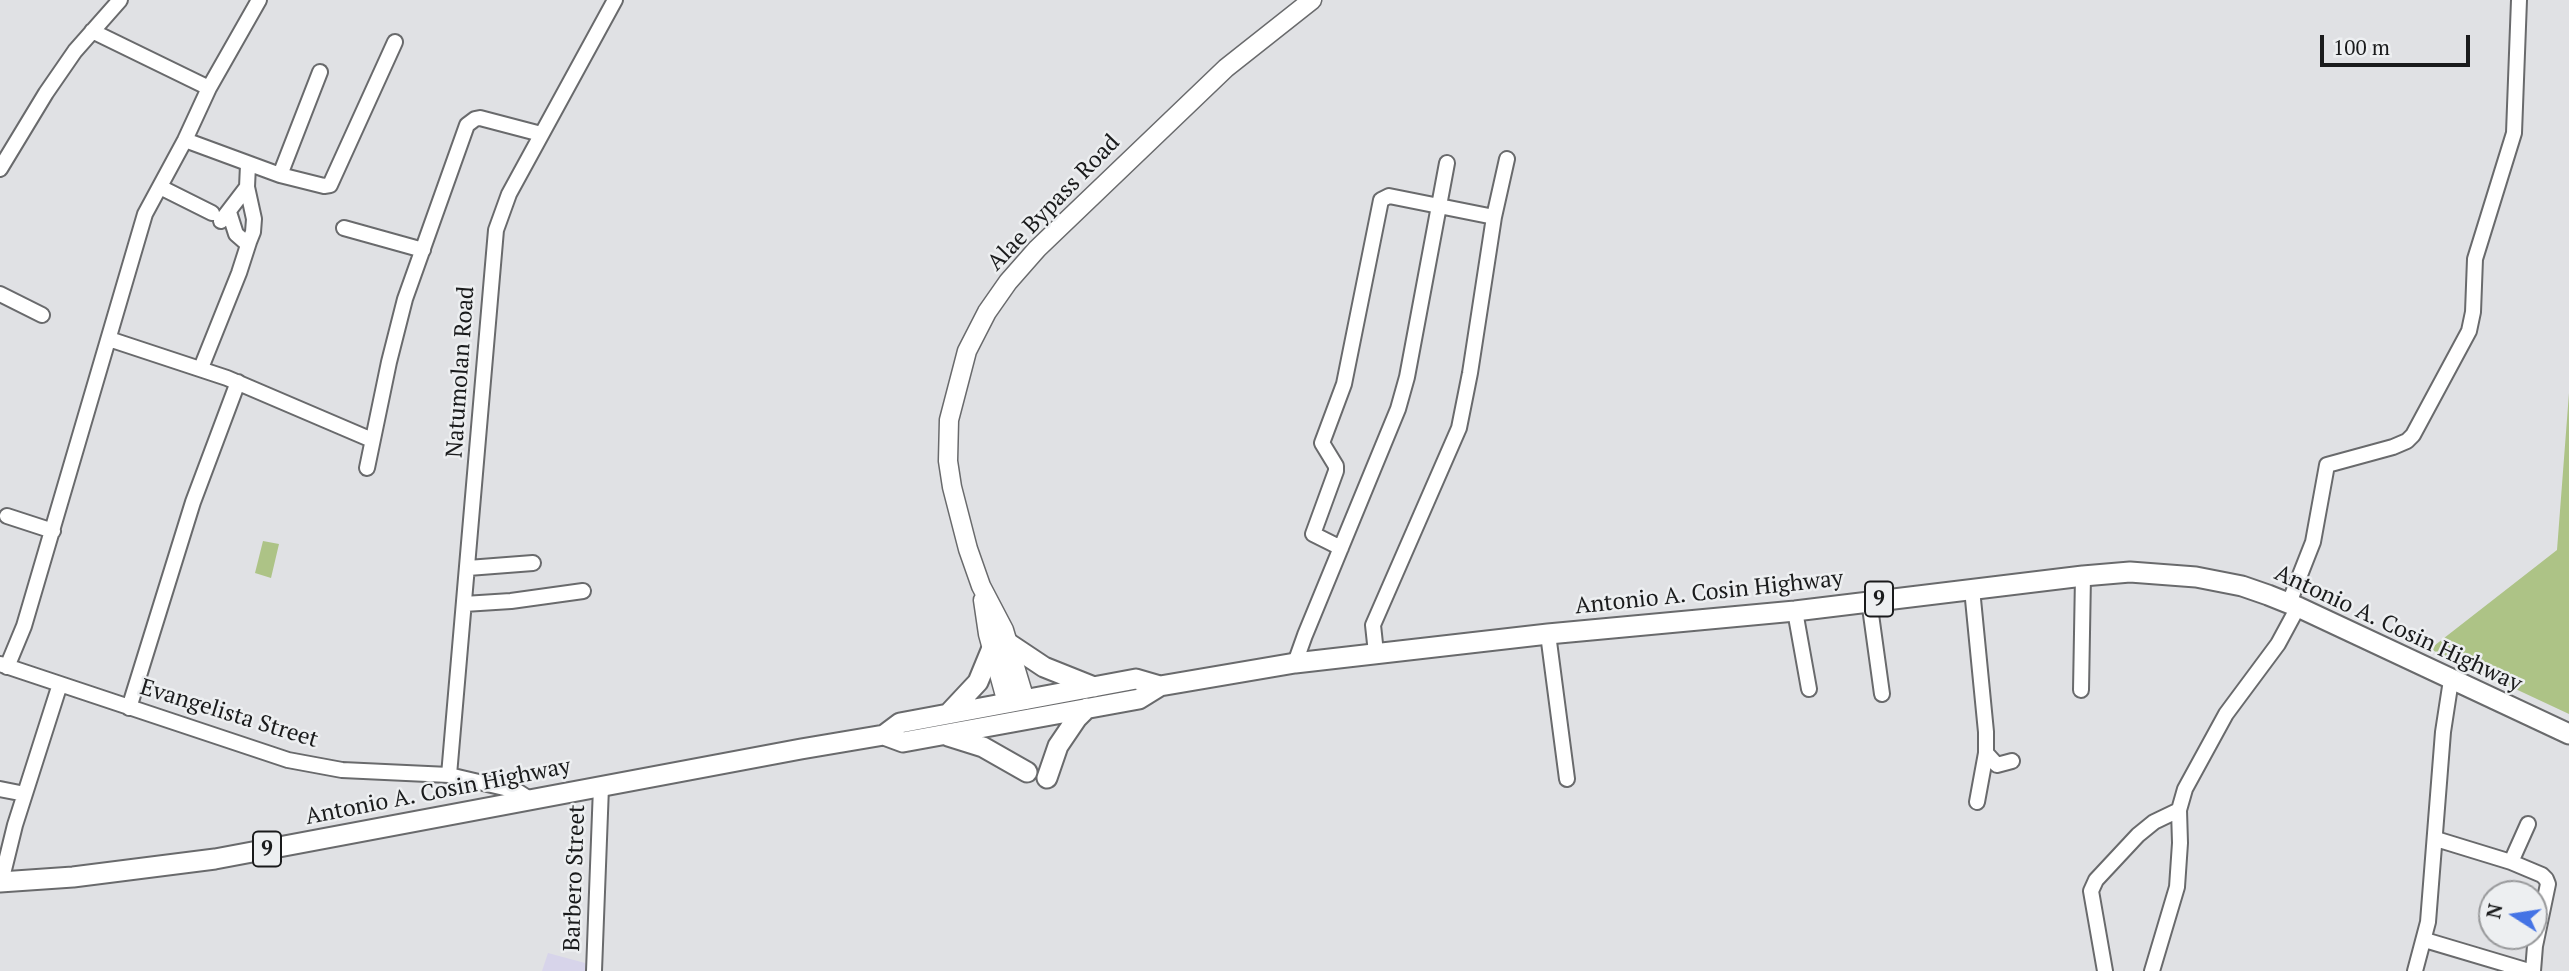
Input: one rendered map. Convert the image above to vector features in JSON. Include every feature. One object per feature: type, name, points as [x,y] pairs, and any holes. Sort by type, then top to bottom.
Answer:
[{"type":"highway","name":"Antonio A. Cosin Highway","points":[[1,882],[73,877],[215,859],[884,735],[900,723],[949,714],[1087,708],[1139,699],[1160,686],[1295,663],[1548,634],[1795,611],[1869,600],[2130,572],[2196,577],[2242,586],[2294,605],[2569,734]]},
{"type":"highway","points":[[949,714],[978,682],[1000,646],[1094,687]]},
{"type":"highway","name":"Antonio A. Cosin Highway","points":[[884,735],[903,742],[943,734],[1094,687],[1136,680],[1160,686]]},
{"type":"highway","points":[[1048,778],[1058,746],[1087,708]]},
{"type":"highway","points":[[943,734],[983,747],[1027,772]]},
{"type":"main road","name":"Alae Bypass Road","points":[[1019,711],[959,517],[948,461],[952,403],[967,351],[975,332],[1009,282],[1037,249],[1226,68],[1312,0]]},
{"type":"street","points":[[0,169],[75,51],[120,0]]},
{"type":"street","points":[[4,666],[24,626],[145,214],[185,140],[209,88],[259,0]]},
{"type":"street","name":"Natumolan Road","points":[[449,775],[496,230],[509,194],[615,0]]},
{"type":"street","points":[[2151,971],[2176,887],[2180,843],[2179,810],[2185,789],[2227,714],[2278,644],[2294,605],[2313,542],[2327,465],[2407,441],[2413,435],[2469,331],[2473,312],[2472,281],[2475,259],[2514,133],[2519,0]]},
{"type":"street","points":[[92,31],[209,88]]},
{"type":"street","points":[[185,140],[280,175],[324,186],[330,185],[395,43]]},
{"type":"street","points":[[280,175],[320,72]]},
{"type":"street","points":[[367,468],[388,362],[405,299],[455,155],[470,121],[480,118],[541,134]]},
{"type":"street","points":[[1376,653],[1373,625],[1458,428],[1470,373],[1494,217],[1507,159]]},
{"type":"street","points":[[1295,663],[1398,410],[1407,376],[1447,163]]},
{"type":"street","points":[[201,368],[253,232],[254,219],[247,187],[248,165]]},
{"type":"street","points":[[160,187],[221,215],[236,234],[249,242]]},
{"type":"street","points":[[221,215],[247,187]]},
{"type":"street","points":[[1341,548],[1318,538],[1312,531],[1336,471],[1324,448],[1323,438],[1344,384],[1380,205],[1385,197],[1389,196],[1494,217]]},
{"type":"street","points":[[344,228],[423,250]]},
{"type":"street","points":[[0,294],[42,316]]},
{"type":"street","points":[[110,339],[201,368],[372,440]]},
{"type":"street","points":[[129,708],[194,502],[238,383]]},
{"type":"street","points":[[8,516],[53,531]]},
{"type":"street","points":[[468,568],[533,564]]},
{"type":"street","points":[[2081,690],[2083,576]]},
{"type":"street","points":[[1972,589],[1986,753],[1976,802]]},
{"type":"street","points":[[464,604],[511,601],[583,591]]},
{"type":"street","points":[[1869,600],[1882,694]]},
{"type":"street","points":[[1795,611],[1809,689]]},
{"type":"street","points":[[1548,634],[1567,779]]},
{"type":"street","name":"Evangelista Street","points":[[4,666],[288,760],[342,770],[449,775],[517,791],[531,800]]},
{"type":"street","points":[[2415,971],[2425,940],[2436,838],[2443,732],[2451,680]]},
{"type":"street","points":[[1,882],[25,794],[60,684]]},
{"type":"street","points":[[1986,753],[1997,765],[2012,761]]},
{"type":"street","name":"Barbero Street","points":[[594,971],[601,786]]},
{"type":"street","points":[[0,789],[25,794]]},
{"type":"street","points":[[2105,971],[2091,891],[2096,880],[2138,835],[2154,822],[2179,810]]},
{"type":"street","points":[[2511,862],[2528,824]]},
{"type":"street","points":[[2425,940],[2531,971],[2548,884],[2542,875],[2511,862],[2436,838]]},
{"type":"shaded area","points":[[548,953],[585,963],[585,971],[542,971]]},
{"type":"green space","points":[[2569,393],[2569,714],[2430,649],[2557,550]]},
{"type":"green space","points":[[263,541],[279,544],[271,578],[255,573]]}]
